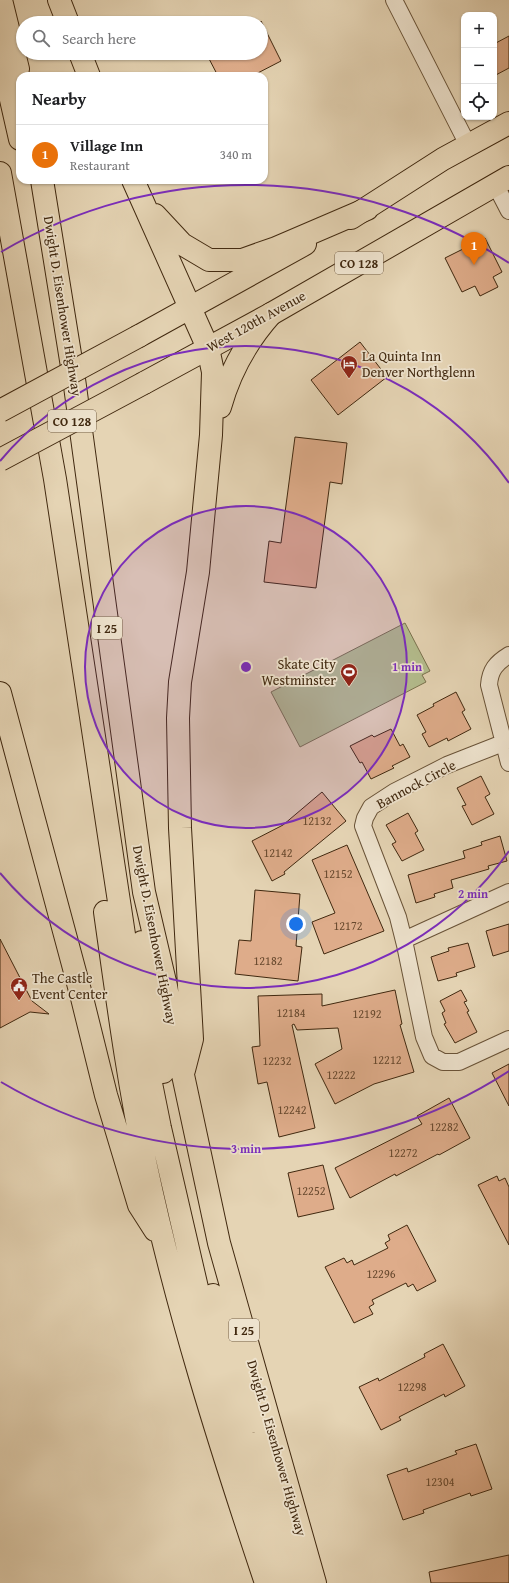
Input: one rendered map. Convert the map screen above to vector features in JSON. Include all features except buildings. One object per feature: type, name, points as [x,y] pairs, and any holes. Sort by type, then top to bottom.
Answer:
[{"type":"main road","points":[[1,0],[18,72]]},
{"type":"main road","points":[[59,0],[65,16]]},
{"type":"main road","points":[[0,51],[16,121]]},
{"type":"main road","points":[[83,60],[87,72]]},
{"type":"main road","points":[[0,411],[190,308],[367,209],[443,159],[509,123]]},
{"type":"main road","points":[[0,173],[55,479],[133,994],[160,1128],[219,1383],[284,1583]]},
{"type":"main road","name":"West 120th Avenue","points":[[0,460],[271,314],[502,181]]},
{"type":"main road","points":[[30,184],[56,336],[125,837],[167,1096],[210,1285],[252,1434],[300,1583]]},
{"type":"main road","name":"Dwight D. Eisenhower Highway","points":[[43,184],[74,380],[144,892],[166,986],[183,1075],[219,1243],[315,1583]]},
{"type":"main road","points":[[135,184],[156,217],[182,244],[209,260],[242,260],[276,248],[367,209]]},
{"type":"main road","points":[[135,184],[208,348],[214,372],[211,435],[198,572],[184,649],[178,704],[180,828],[192,1039],[183,1075]]},
{"type":"main road","points":[[0,211],[42,459],[124,1052],[146,1166],[164,1244],[220,1446],[266,1583]]},
{"type":"main road","points":[[211,435],[232,370],[251,337],[271,314]]},
{"type":"main road","points":[[0,693],[80,991],[106,1096],[139,1205],[164,1244]]},
{"type":"street","points":[[394,0],[468,145]]},
{"type":"street","points":[[502,181],[509,211]]},
{"type":"street","points":[[507,754],[489,685],[490,673],[496,664],[509,655]]},
{"type":"street","name":"Bannock Circle","points":[[507,754],[447,765],[394,792],[372,807],[365,818],[364,830],[398,917],[424,1037],[432,1056],[443,1062],[458,1062],[509,1039]]},
{"type":"street","points":[[404,940],[509,892]]},
{"type":"green space","name":"Skate City Westminster","points":[[405,623],[430,671],[422,675],[426,682],[300,747],[271,692]]},
{"type":"place","name":"Village Inn","points":[[474,265]]},
{"type":"place","name":"La Quinta Inn Denver Northglenn","points":[[349,379]]},
{"type":"place","name":"Skate City Westminster","points":[[349,687]]},
{"type":"place","name":"The Castle Event Center","points":[[19,1001]]}]
